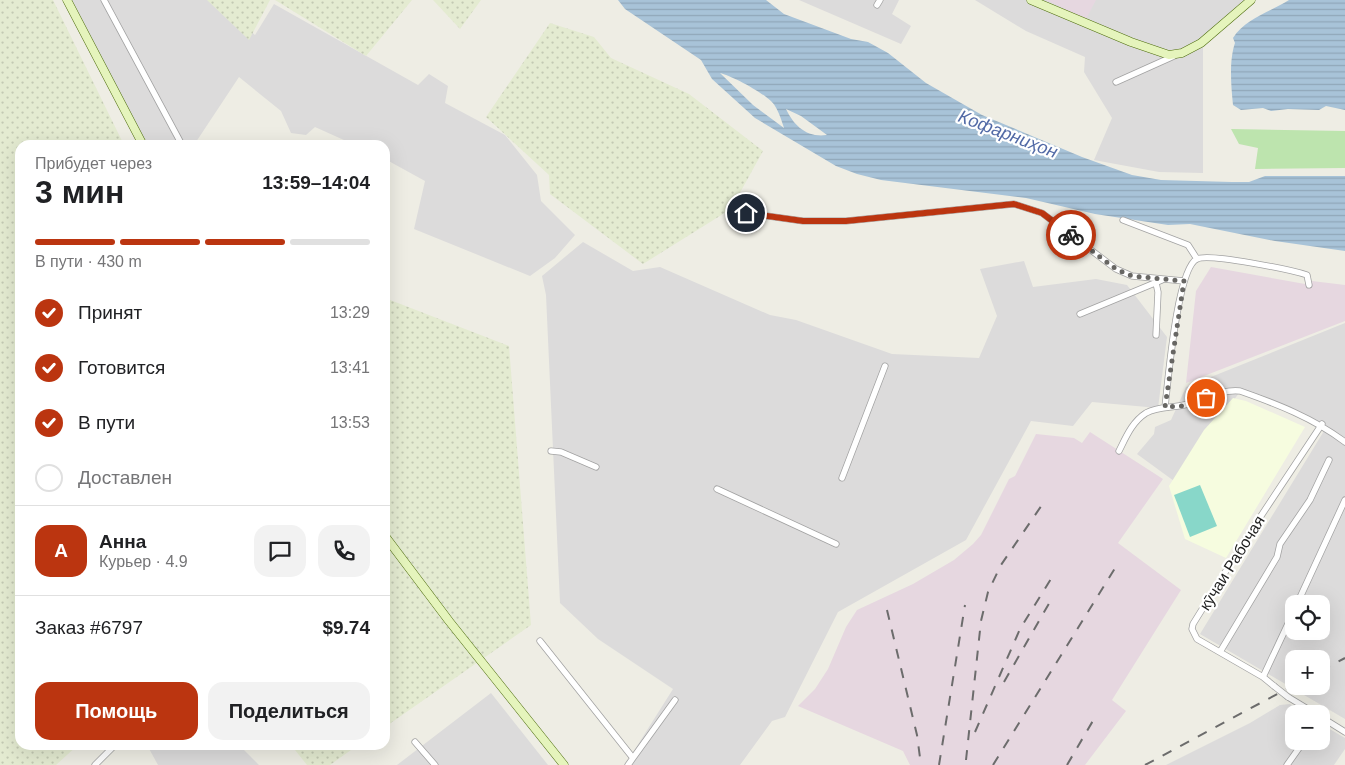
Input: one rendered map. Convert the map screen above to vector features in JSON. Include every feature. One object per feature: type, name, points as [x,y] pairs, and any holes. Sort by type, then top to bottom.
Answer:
[{"type":"main road","points":[[67,0],[140,140]]},
{"type":"main road","points":[[1031,0],[1160,53],[1176,55],[1202,42],[1251,0]]},
{"type":"main road","points":[[390,543],[449,621],[564,765]]},
{"type":"street","points":[[104,0],[179,140]]},
{"type":"street","points":[[1116,82],[1176,55]]},
{"type":"street","points":[[746,213],[803,221],[846,221],[1014,204],[1042,213],[1116,269],[1132,276],[1184,281]]},
{"type":"street","points":[[1123,220],[1188,244],[1197,259]]},
{"type":"street","points":[[1165,407],[1184,281],[1192,263],[1197,259],[1216,258],[1305,274],[1309,280],[1309,285]]},
{"type":"street","points":[[1080,314],[1164,279]]},
{"type":"street","points":[[1156,283],[1158,292],[1156,334]]},
{"type":"street","points":[[842,478],[885,366]]},
{"type":"street","points":[[1118,450],[1137,420],[1146,413],[1165,407],[1182,406],[1223,391],[1240,391],[1322,424],[1345,442]]},
{"type":"street","name":"кӯчаи Рабочая","points":[[1301,705],[1263,677],[1197,639],[1192,629],[1193,624],[1247,537],[1322,424]]},
{"type":"street","points":[[551,451],[560,452],[596,467]]},
{"type":"street","points":[[1220,652],[1277,557],[1280,544],[1310,500],[1329,460]]},
{"type":"street","points":[[717,489],[836,544]]},
{"type":"street","points":[[1301,595],[1345,500]]},
{"type":"street","points":[[1263,677],[1285,630]]},
{"type":"street","points":[[540,641],[633,758]]},
{"type":"street","points":[[628,765],[675,700]]},
{"type":"street","points":[[1330,723],[1345,732]]},
{"type":"street","points":[[415,742],[435,765]]},
{"type":"street","points":[[96,765],[110,750]]},
{"type":"street","points":[[1288,765],[1298,750]]},
{"type":"shaded area","points":[[0,0],[53,0],[122,140],[15,140],[15,750],[72,750],[56,765],[0,765]]},
{"type":"shaded area","points":[[72,0],[214,0],[255,35],[274,4],[418,85],[429,74],[448,86],[445,103],[505,135],[537,175],[541,201],[575,235],[555,258],[530,276],[414,229],[425,181],[390,162],[390,140],[344,140],[315,127],[306,135],[291,133],[281,111],[239,77],[197,140],[143,140]]},
{"type":"shaded area","points":[[207,0],[270,0],[249,40]]},
{"type":"shaded area","points":[[275,0],[412,0],[366,56]]},
{"type":"shaded area","points":[[433,0],[481,0],[460,29]]},
{"type":"shaded area","points":[[799,0],[899,0],[892,14],[911,26],[901,44]]},
{"type":"shaded area","points":[[975,0],[1247,0],[1203,37],[1203,173],[1159,172],[1094,160],[1112,118],[1084,72],[1085,57],[1026,31]]},
{"type":"shaded area","points":[[1046,0],[1096,0],[1086,19]]},
{"type":"shaded area","points":[[550,23],[594,37],[611,58],[689,94],[763,151],[731,209],[643,264],[550,194],[549,175],[486,117]]},
{"type":"shaded area","points":[[583,242],[633,271],[660,267],[770,315],[796,320],[892,354],[979,358],[997,316],[980,269],[1024,261],[1033,287],[1096,279],[1127,285],[1167,337],[1158,408],[1092,402],[1073,426],[1031,421],[966,540],[838,612],[785,717],[772,721],[740,765],[625,765],[673,689],[598,639],[560,603],[546,295],[542,276]]},
{"type":"shaded area","points":[[1211,267],[1311,285],[1312,281],[1345,285],[1345,321],[1186,383],[1196,291]]},
{"type":"shaded area","points":[[390,300],[509,346],[531,625],[390,724]]},
{"type":"shaded area","points":[[1345,323],[1345,719],[1330,710],[1330,705],[1321,705],[1304,695],[1330,695],[1330,650],[1285,650],[1285,684],[1200,634],[1327,426],[1259,394],[1239,393],[1174,481],[1137,454],[1154,434],[1155,427],[1171,420],[1186,387]]},
{"type":"shaded area","points":[[1233,398],[1246,401],[1305,427],[1226,558],[1185,539],[1169,486],[1204,430]]},
{"type":"shaded area","points":[[1090,432],[1163,479],[1118,543],[1181,590],[1112,700],[1126,711],[1085,765],[910,765],[903,751],[798,706],[815,689],[828,669],[846,627],[857,610],[913,584],[954,560],[981,535],[1009,479],[1015,476],[1036,434],[1074,438],[1082,443]]},
{"type":"shaded area","points":[[1200,485],[1217,526],[1190,537],[1174,495]]},
{"type":"shaded area","points":[[491,693],[548,765],[397,765]]},
{"type":"shaded area","points":[[1290,704],[1292,705],[1285,705],[1285,750],[1330,750],[1330,729],[1345,738],[1345,749],[1334,765],[1166,765],[1250,723],[1280,705]]},
{"type":"shaded area","points":[[150,750],[244,750],[259,765],[158,765]]},
{"type":"shaded area","points":[[295,750],[351,750],[330,765],[307,765]]},
{"type":"green space","points":[[1231,129],[1345,131],[1345,168],[1255,169],[1258,148],[1239,144]]},
{"type":"water","name":"Кофарниҳон","points":[[618,0],[766,0],[784,14],[851,39],[868,42],[888,53],[926,83],[982,115],[1082,157],[1132,175],[1161,180],[1232,182],[1249,182],[1265,176],[1345,176],[1345,251],[1275,241],[1190,224],[1168,225],[1095,214],[1026,198],[881,180],[857,174],[836,166],[755,118],[712,79],[701,60],[625,9]],"holes":[[[720,73],[750,86],[766,97],[778,111],[784,128],[753,105]],[[786,109],[801,116],[827,135],[813,135],[802,130],[793,121]]]},
{"type":"water","points":[[1289,0],[1345,0],[1345,110],[1326,106],[1319,110],[1288,109],[1271,111],[1263,108],[1241,110],[1233,105],[1231,65],[1235,43],[1233,38],[1238,31],[1251,21]]},
{"type":"railway","points":[[966,760],[981,621],[988,592],[1001,565],[1046,499]]},
{"type":"railway","points":[[993,765],[1117,565]]},
{"type":"railway","points":[[975,732],[1020,629],[1054,574]]},
{"type":"railway","points":[[1004,682],[1051,600]]},
{"type":"railway","points":[[939,765],[965,605]]},
{"type":"railway","points":[[887,610],[917,735],[921,765]]},
{"type":"railway","points":[[1330,666],[1345,658]]},
{"type":"railway","points":[[1145,765],[1285,690]]},
{"type":"railway","points":[[1067,765],[1094,719]]},
{"type":"way so far","points":[[1071,235],[1116,269],[1132,276],[1184,281],[1180,297],[1165,407],[1182,406],[1206,398]]},
{"type":"route","points":[[746,213],[803,221],[846,221],[1014,204],[1029,207],[1042,213],[1071,235]]}]
